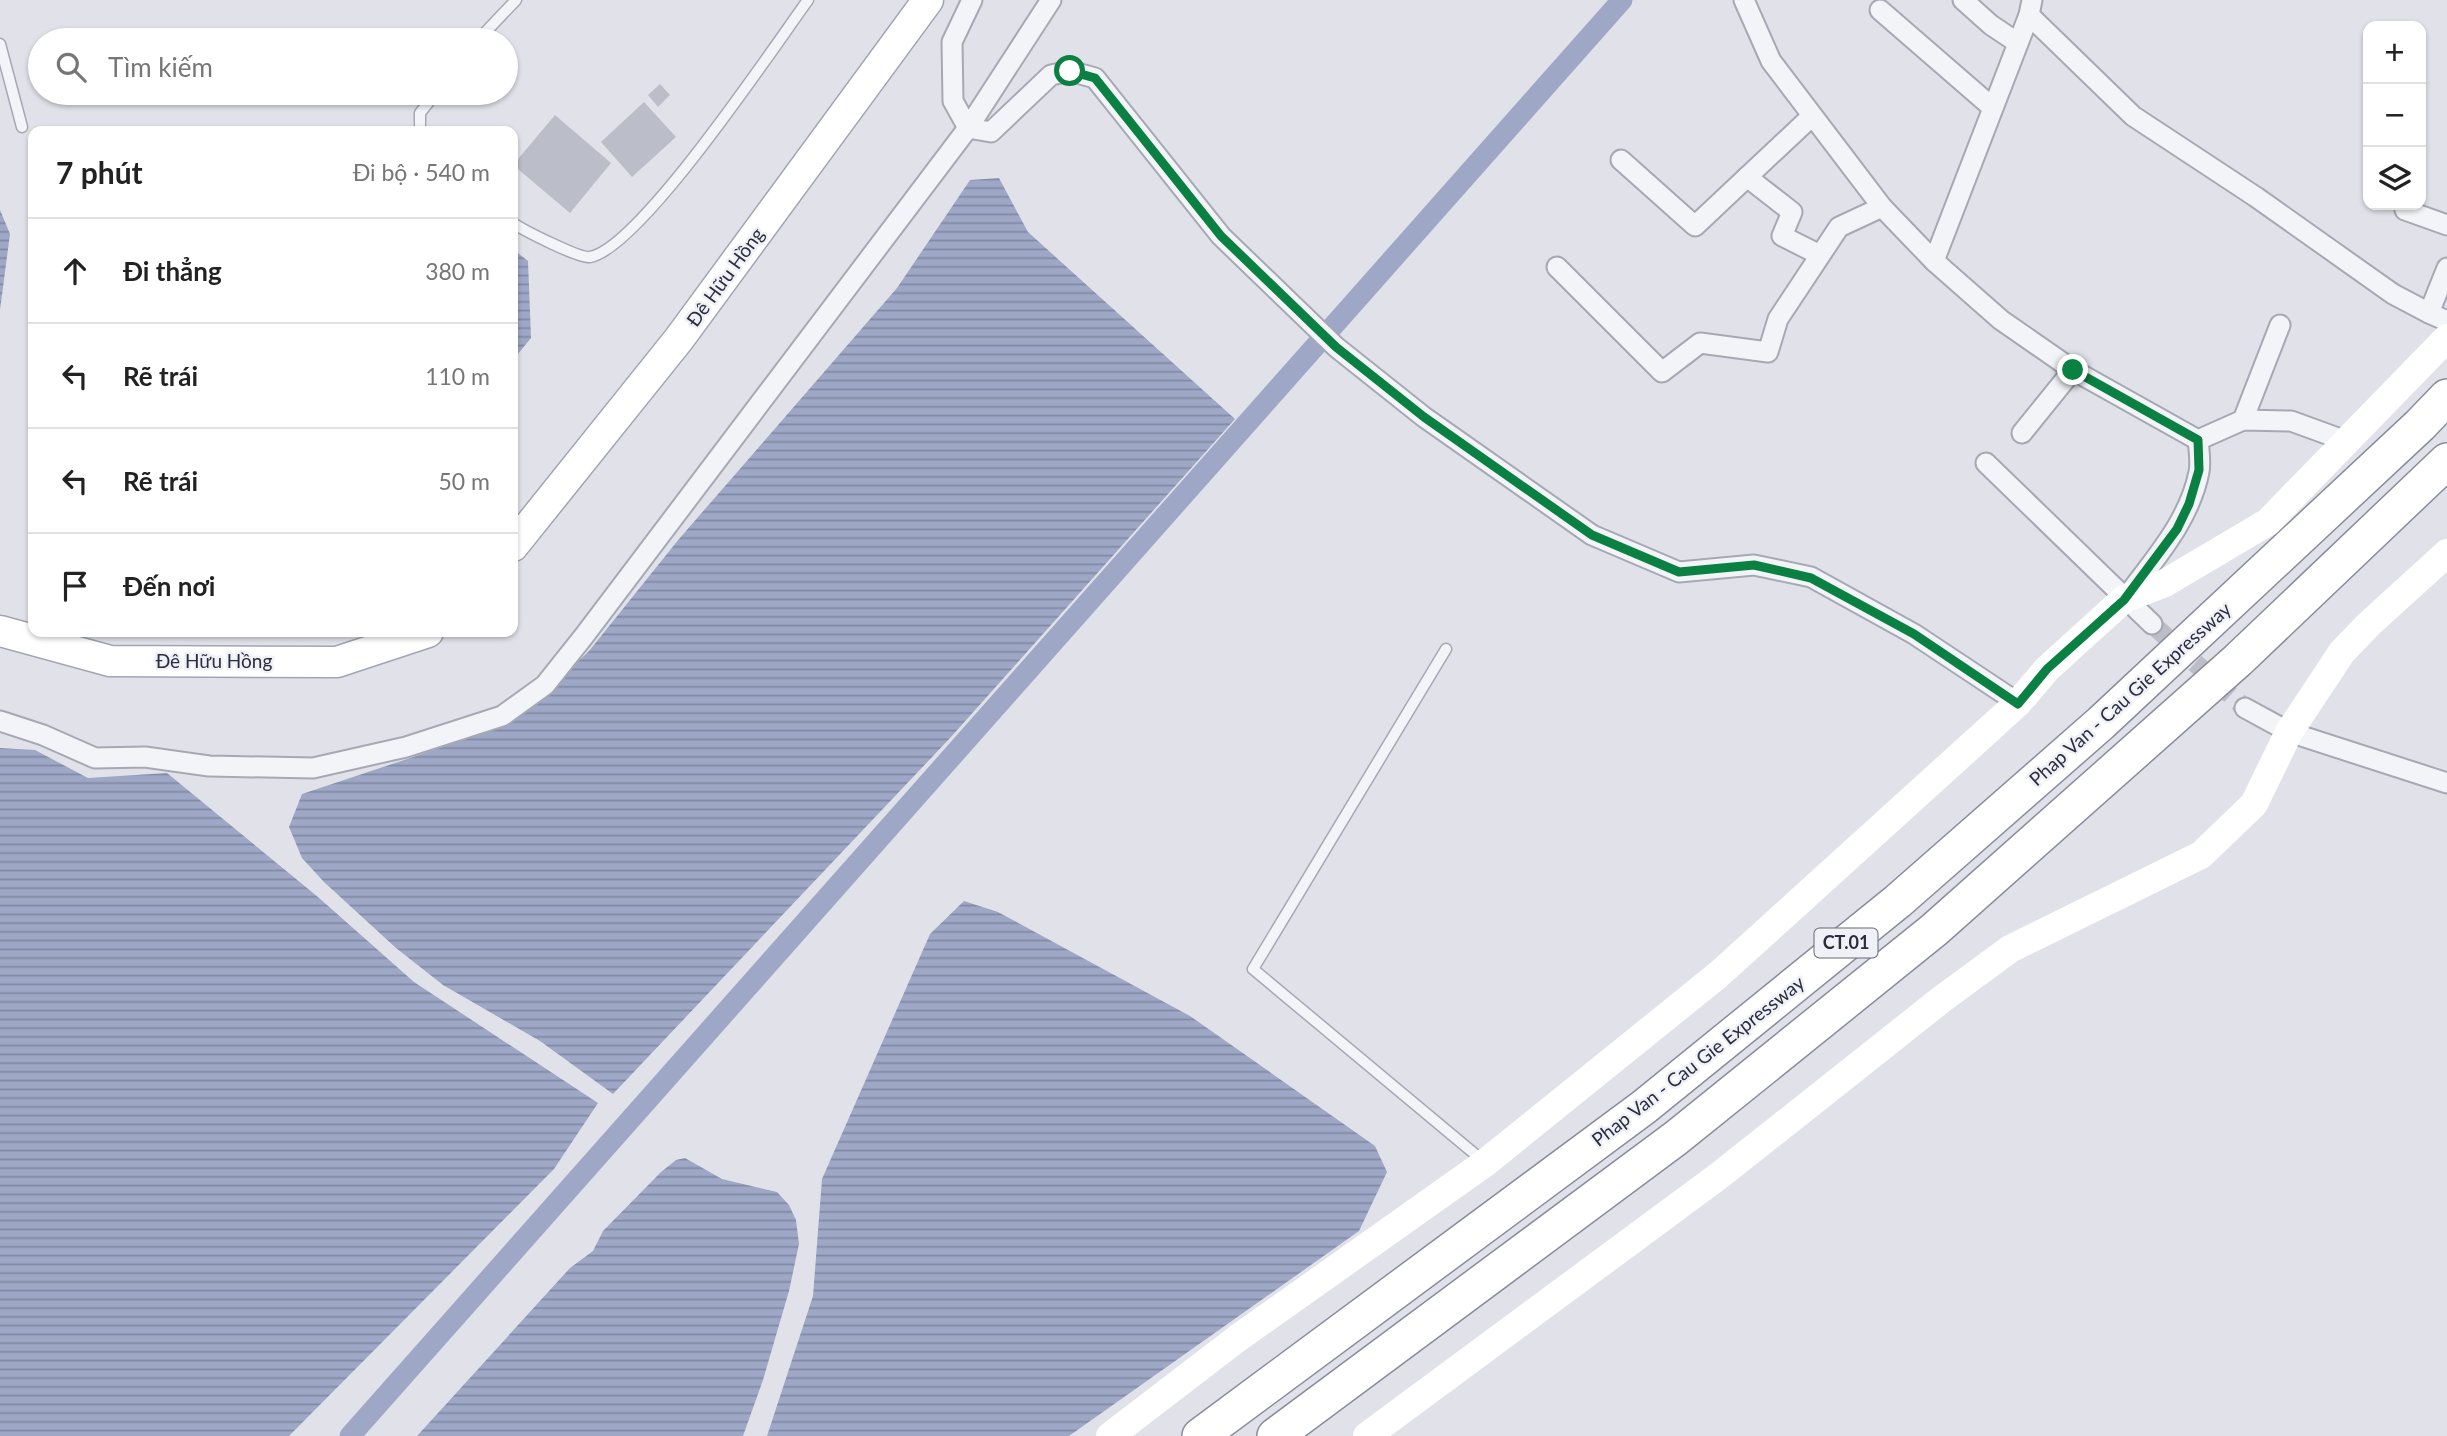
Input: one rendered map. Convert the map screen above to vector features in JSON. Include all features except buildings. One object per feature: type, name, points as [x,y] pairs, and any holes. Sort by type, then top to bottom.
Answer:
[{"type":"highway","name":"Phap Van - Cau Gie Expressway","points":[[1200,1436],[1644,1107],[1898,901],[2101,723],[2447,397]]},
{"type":"highway","name":"CT.01","points":[[1275,1436],[1676,1138],[1934,930],[2238,660],[2447,461]]},
{"type":"main road","name":"Đê Hữu Hồng","points":[[518,540],[679,339],[928,0]]},
{"type":"main road","name":"Đê Hữu Hồng","points":[[0,631],[110,661],[337,662],[413,637]]},
{"type":"street","points":[[968,128],[953,101],[952,41],[972,0]]},
{"type":"street","points":[[0,721],[43,735],[95,758],[145,757],[209,766],[313,768],[407,747],[502,716],[545,685],[584,636],[968,128],[1051,0]]},
{"type":"street","points":[[1744,0],[1771,61],[1882,207],[1934,261],[2001,320],[2073,370],[2198,440]]},
{"type":"street","points":[[1963,0],[1991,25],[2018,43]]},
{"type":"street","points":[[1934,261],[2030,8],[2133,116],[2256,197],[2393,294],[2438,317],[2447,268]]},
{"type":"street","points":[[1880,9],[1993,108]]},
{"type":"street","points":[[968,128],[991,132],[1051,75],[1070,71],[1095,78],[1221,236],[1336,347],[1424,417],[1592,535],[1679,572],[1754,565],[1811,578],[1914,634],[2018,704]]},
{"type":"street","points":[[1621,160],[1695,226],[1812,116]]},
{"type":"street","points":[[1747,177],[1792,212],[1782,236],[1820,256]]},
{"type":"street","points":[[1557,267],[1662,372],[1700,343],[1768,352],[1778,319],[1839,227],[1882,207]]},
{"type":"street","points":[[2405,210],[2447,225]]},
{"type":"street","points":[[2243,420],[2280,325]]},
{"type":"street","points":[[2124,600],[2165,583],[2268,522],[2447,338]]},
{"type":"street","points":[[2022,433],[2073,370]]},
{"type":"street","points":[[2198,440],[2243,420],[2291,421],[2346,441]]},
{"type":"street","points":[[1110,1436],[1238,1338],[1485,1163],[1718,975],[2018,704],[2047,669],[2124,600],[2177,529],[2189,504],[2199,470],[2198,440]]},
{"type":"street","points":[[1986,463],[2124,600],[2152,624]]},
{"type":"street","points":[[1367,1436],[1720,1175],[1942,999],[2010,949],[2201,855],[2254,804],[2290,732],[2342,652],[2447,553]]},
{"type":"street","points":[[2245,708],[2290,732],[2447,783]]},
{"type":"lane","points":[[489,28],[516,0]]},
{"type":"lane","points":[[518,226],[570,253],[587,258],[603,253],[623,236],[670,186],[748,85],[808,0]]},
{"type":"lane","points":[[0,44],[22,127]]},
{"type":"lane","points":[[420,126],[420,113],[426,105]]},
{"type":"lane","points":[[1446,649],[1253,969],[1485,1163]]},
{"type":"water","points":[[999,178],[1028,232],[1235,419],[951,737],[613,1094],[540,1041],[443,985],[396,948],[324,882],[302,858],[289,827],[302,794],[500,725],[539,699],[589,651],[679,539],[897,288],[970,180]]},
{"type":"water","points":[[0,210],[10,234],[0,310]]},
{"type":"water","points":[[518,253],[528,261],[531,338],[518,354]]},
{"type":"water","points":[[0,748],[35,750],[88,778],[167,773],[318,897],[414,982],[598,1103],[554,1169],[289,1436],[0,1436]]},
{"type":"water","points":[[964,901],[998,912],[1190,1016],[1375,1146],[1387,1172],[1359,1231],[1069,1436],[767,1436],[813,1296],[822,1179],[930,934]]},
{"type":"water","points":[[685,1158],[722,1179],[777,1192],[789,1205],[796,1220],[799,1244],[789,1291],[763,1380],[743,1436],[417,1436],[570,1268],[593,1251],[603,1231],[661,1172],[676,1160]]},
{"type":"waterway","points":[[350,1436],[1622,0]]},
{"type":"tunnel","points":[[2152,624],[2245,708]]},
{"type":"route","points":[[1070,71],[1095,78],[1221,236],[1336,347],[1424,417],[1592,535],[1679,572],[1754,565],[1811,578],[1914,634],[2018,704],[2047,669],[2124,600],[2177,529],[2189,504],[2199,470],[2198,440],[2073,370]]}]
